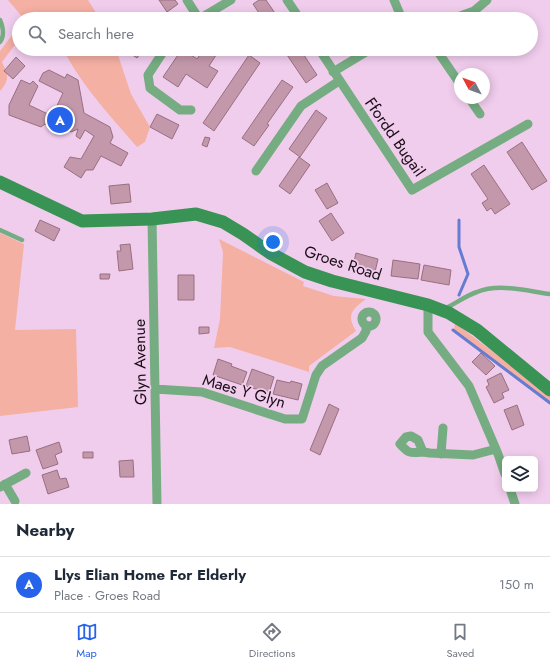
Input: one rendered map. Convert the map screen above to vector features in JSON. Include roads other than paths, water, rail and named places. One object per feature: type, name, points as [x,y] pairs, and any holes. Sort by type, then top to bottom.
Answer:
[{"type":"street","points":[[187,0],[195,12]]},
{"type":"street","points":[[211,12],[231,0]]},
{"type":"street","points":[[287,0],[295,12]]},
{"type":"street","points":[[394,0],[399,12]]},
{"type":"street","points":[[471,12],[487,0]]},
{"type":"street","points":[[160,56],[148,75],[150,88],[180,110],[191,110]]},
{"type":"street","name":"Ffordd Bugail","points":[[323,56],[412,190],[528,124]]},
{"type":"street","points":[[333,72],[359,56]]},
{"type":"street","points":[[441,56],[454,75]]},
{"type":"street","points":[[256,171],[301,106],[339,81]]},
{"type":"street","points":[[473,104],[480,114]]},
{"type":"street","name":"Groes Road","points":[[0,182],[82,222],[196,214],[223,222],[270,253],[305,272],[332,281],[428,306],[449,313],[477,330],[550,390]]},
{"type":"street","name":"Glyn Avenue","points":[[152,218],[157,504]]},
{"type":"street","points":[[428,306],[428,332],[469,386],[502,466]]},
{"type":"street","name":"Maes Y Glyn","points":[[155,389],[202,392],[285,419],[302,419],[316,375],[322,366],[362,338],[366,331],[366,325]]},
{"type":"street","points":[[441,454],[443,428]]},
{"type":"street","points":[[423,452],[473,455],[496,449]]},
{"type":"street","points":[[15,501],[2,486],[26,473]]},
{"type":"street","points":[[511,492],[515,504]]},
{"type":"lane","points":[[0,20],[3,28],[0,42]]},
{"type":"lane","points":[[0,230],[22,240]]},
{"type":"lane","points":[[441,310],[477,292],[490,288],[506,288],[550,294]]},
{"type":"waterway","points":[[459,220],[459,247],[468,274],[459,295]]},
{"type":"waterway","points":[[453,330],[550,403]]},
{"type":"place","name":"Llys Elian Home For Elderly","points":[[60,120]]}]
